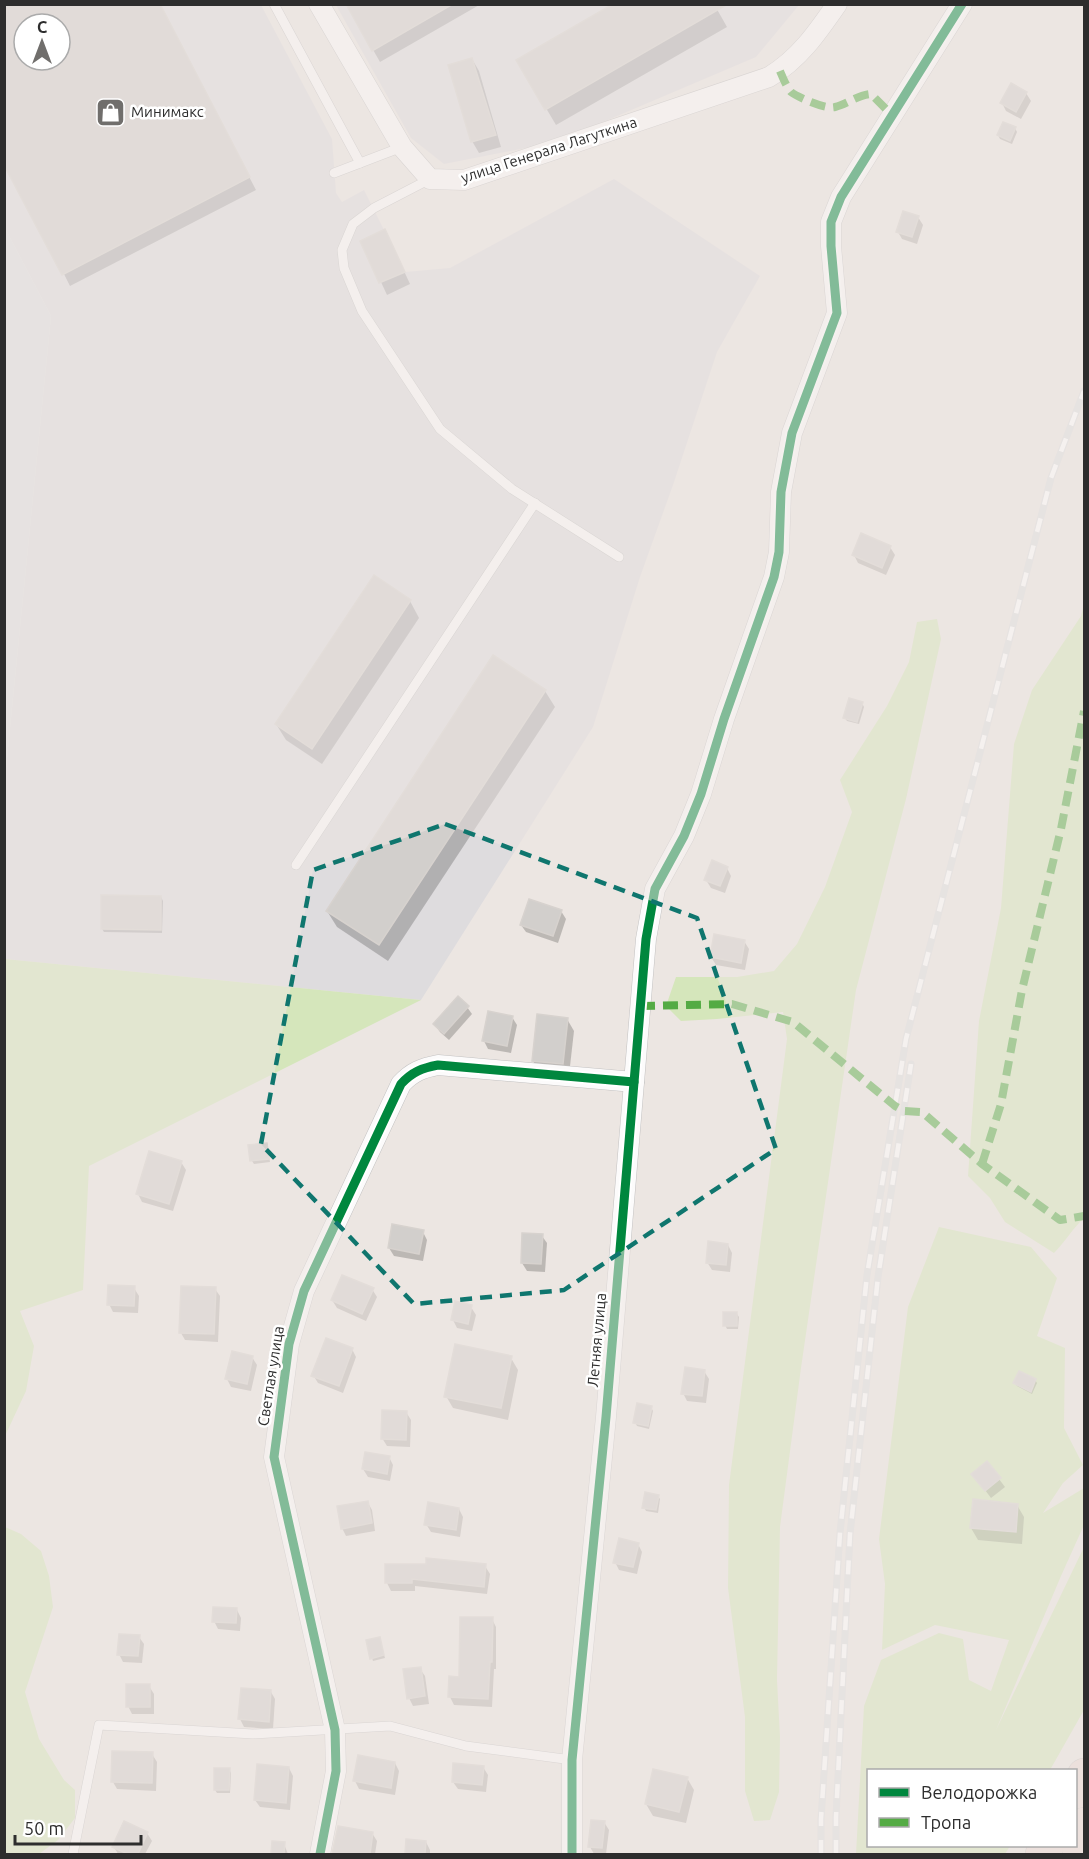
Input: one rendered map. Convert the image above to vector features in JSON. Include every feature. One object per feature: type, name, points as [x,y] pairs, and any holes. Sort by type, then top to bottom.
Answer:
[{"type":"highway","points":[[1077,1790],[1084,1775]]},
{"type":"highway","points":[[1077,1840],[1084,1824]]},
{"type":"street","points":[[319,4],[402,147],[430,179]]},
{"type":"street","name":"улица Генерала Лагуткина","points":[[430,179],[464,180],[769,77],[786,67],[804,50],[837,4]]},
{"type":"street","name":"Летняя улица","points":[[572,1854],[572,1760],[606,1417],[646,939],[655,889],[684,836],[701,794],[724,719],[774,577],[779,552],[781,492],[792,433],[837,313],[831,222],[841,197],[962,4]]},
{"type":"street","name":"Светлая улица","points":[[320,1854],[336,1771],[335,1730],[274,1457],[289,1344],[304,1291],[401,1084],[410,1074],[438,1065],[634,1082]]},
{"type":"lane","points":[[274,4],[360,163]]},
{"type":"lane","points":[[334,173],[402,147]]},
{"type":"lane","points":[[430,179],[374,208],[353,224],[342,250],[344,268],[362,311],[440,429],[512,489],[619,557]]},
{"type":"lane","points":[[296,865],[535,503]]},
{"type":"lane","points":[[73,1854],[99,1725],[253,1734],[390,1726],[466,1746],[572,1760]]},
{"type":"highlighted area","points":[[445,824],[697,918],[776,1149],[564,1290],[414,1304],[261,1144],[313,870]]},
{"type":"shaded area","points":[[4,5],[261,5],[332,139],[336,193],[342,202],[364,190],[405,272],[450,268],[614,179],[760,276],[717,352],[640,577],[593,727],[421,1000],[5,959],[5,778],[51,316],[5,228]]},
{"type":"shaded area","points":[[336,5],[799,5],[756,57],[556,142],[444,164],[411,138]]},
{"type":"shaded area","points":[[5,228],[51,316],[5,778]]},
{"type":"green space","points":[[1084,604],[1084,1218],[1054,1253],[1005,1222],[990,1198],[968,1176],[979,1021],[1001,908],[1014,744],[1032,690],[1081,616]]},
{"type":"green space","points":[[937,619],[941,639],[906,799],[856,990],[780,1527],[777,1680],[780,1737],[779,1792],[770,1820],[754,1821],[745,1791],[745,1717],[728,1588],[729,1485],[787,1039],[783,1012],[681,1021],[666,1006],[676,977],[737,977],[774,971],[797,944],[825,887],[852,812],[840,780],[887,706],[909,662],[917,622]]},
{"type":"green space","points":[[5,959],[421,1000],[89,1166],[83,1290],[20,1311],[34,1346],[26,1391],[5,1436]]},
{"type":"green space","points":[[939,1227],[1031,1247],[1057,1278],[1037,1336],[1065,1348],[1064,1428],[1083,1465],[1063,1483],[1043,1513],[1084,1488],[1084,1525],[996,1730],[1084,1547],[1084,1710],[1051,1769],[867,1769],[867,1847],[1009,1847],[1005,1854],[856,1854],[864,1706],[881,1660],[939,1633],[963,1639],[969,1680],[991,1691],[1009,1640],[935,1625],[882,1650],[885,1584],[879,1539],[908,1307]]},
{"type":"green space","points":[[5,1527],[21,1534],[41,1551],[49,1576],[53,1607],[25,1692],[39,1739],[64,1780],[75,1790],[75,1818],[58,1840],[39,1854],[5,1854]]},
{"type":"building","name":"Минимакс","points":[[4,4],[160,4],[250,177],[62,275],[4,165]]},
{"type":"building","points":[[346,4],[453,4],[372,51]]},
{"type":"building","points":[[613,4],[728,4],[545,110],[516,60]]},
{"type":"building","points":[[472,58],[496,135],[471,142],[448,65]]},
{"type":"building","points":[[1011,83],[1027,92],[1016,112],[1000,103]]},
{"type":"building","points":[[1003,122],[1016,127],[1010,141],[997,135]]},
{"type":"building","points":[[903,211],[919,216],[912,237],[896,232]]},
{"type":"building","points":[[385,229],[405,272],[379,283],[360,241]]},
{"type":"building","points":[[861,533],[891,546],[882,568],[852,555]]},
{"type":"building","points":[[374,575],[411,600],[312,749],[275,724]]},
{"type":"building","points":[[493,655],[546,690],[379,945],[326,911]]},
{"type":"building","points":[[849,698],[863,702],[857,722],[843,718]]},
{"type":"building","points":[[712,860],[728,867],[720,886],[704,880]]},
{"type":"building","points":[[101,895],[161,896],[161,930],[101,929]]},
{"type":"building","points":[[529,899],[562,910],[553,936],[520,925]]},
{"type":"building","points":[[714,934],[745,940],[741,963],[710,957]]},
{"type":"building","points":[[458,996],[469,1006],[444,1034],[433,1024]]},
{"type":"building","points":[[488,1011],[513,1016],[507,1046],[482,1041]]},
{"type":"building","points":[[537,1014],[568,1018],[563,1064],[532,1061]]},
{"type":"building","points":[[267,1143],[269,1159],[250,1161],[248,1145]]},
{"type":"building","points":[[149,1151],[182,1161],[169,1204],[136,1194]]},
{"type":"building","points":[[392,1224],[424,1230],[419,1254],[388,1248]]},
{"type":"building","points":[[522,1233],[543,1234],[541,1264],[521,1263]]},
{"type":"building","points":[[708,1241],[728,1244],[726,1265],[706,1263]]},
{"type":"building","points":[[342,1275],[374,1288],[362,1314],[331,1300]]},
{"type":"building","points":[[108,1285],[135,1286],[134,1306],[107,1305]]},
{"type":"building","points":[[181,1286],[216,1287],[214,1334],[179,1333]]},
{"type":"building","points":[[455,1301],[472,1305],[468,1324],[451,1320]]},
{"type":"building","points":[[723,1312],[737,1312],[737,1326],[723,1326]]},
{"type":"building","points":[[326,1338],[353,1348],[339,1386],[311,1376]]},
{"type":"building","points":[[455,1344],[512,1356],[501,1408],[444,1397]]},
{"type":"building","points":[[232,1351],[253,1356],[247,1384],[225,1379]]},
{"type":"building","points":[[685,1367],[705,1370],[702,1396],[681,1394]]},
{"type":"building","points":[[1019,1371],[1036,1379],[1031,1392],[1013,1383]]},
{"type":"building","points":[[637,1403],[652,1406],[648,1426],[633,1423]]},
{"type":"building","points":[[382,1410],[407,1411],[406,1440],[381,1439]]},
{"type":"building","points":[[365,1452],[390,1456],[387,1474],[362,1469]]},
{"type":"building","points":[[987,1461],[1001,1478],[985,1491],[971,1474]]},
{"type":"building","points":[[645,1492],[659,1495],[656,1510],[642,1508]]},
{"type":"building","points":[[973,1499],[1018,1504],[1016,1532],[970,1528]]},
{"type":"building","points":[[368,1501],[372,1523],[341,1529],[337,1506]]},
{"type":"building","points":[[428,1502],[459,1508],[456,1530],[424,1525]]},
{"type":"building","points":[[619,1538],[639,1543],[633,1567],[613,1563]]},
{"type":"building","points":[[426,1558],[486,1564],[484,1587],[412,1579],[412,1583],[385,1583],[385,1564],[426,1564]]},
{"type":"building","points":[[213,1607],[237,1608],[236,1623],[212,1622]]},
{"type":"building","points":[[460,1617],[493,1617],[488,1699],[448,1697],[449,1676],[459,1677]]},
{"type":"building","points":[[119,1634],[140,1635],[138,1656],[117,1655]]},
{"type":"building","points":[[380,1637],[384,1655],[370,1659],[366,1640]]},
{"type":"building","points":[[421,1667],[425,1696],[407,1699],[403,1669]]},
{"type":"building","points":[[126,1684],[150,1684],[150,1707],[126,1707]]},
{"type":"building","points":[[241,1688],[271,1690],[269,1722],[238,1719]]},
{"type":"building","points":[[112,1751],[153,1752],[152,1783],[111,1782]]},
{"type":"building","points":[[358,1755],[395,1762],[391,1788],[353,1781]]},
{"type":"building","points":[[453,1763],[484,1766],[482,1785],[452,1782]]},
{"type":"building","points":[[257,1764],[289,1767],[286,1803],[254,1800]]},
{"type":"building","points":[[214,1768],[230,1768],[229,1790],[214,1790]]},
{"type":"building","points":[[653,1769],[688,1777],[679,1812],[645,1804]]},
{"type":"building","points":[[591,1820],[605,1821],[602,1848],[588,1847]]},
{"type":"building","points":[[124,1821],[148,1832],[138,1854],[128,1854],[112,1847]]},
{"type":"building","points":[[338,1826],[373,1832],[370,1854],[332,1854]]},
{"type":"building","points":[[406,1839],[426,1841],[425,1854],[405,1854]]},
{"type":"building","points":[[272,1841],[285,1842],[284,1854],[271,1854]]},
{"type":"railway","points":[[821,1854],[821,1819],[840,1533],[867,1275],[906,1039],[1051,478],[1084,391]]},
{"type":"railway","points":[[836,1854],[850,1534],[878,1277],[911,1064]]},
{"type":"marked path","points":[[780,71],[791,92],[812,103],[835,107],[871,94],[892,115]]},
{"type":"marked path","points":[[982,1164],[1001,1104],[1022,990],[1061,829],[1084,711]]},
{"type":"marked path","points":[[640,1006],[732,1004],[793,1022],[895,1106],[904,1111],[922,1112],[982,1164],[1060,1220],[1084,1216]]},
{"type":"cycle path","points":[[572,1854],[572,1760],[606,1417],[646,939],[655,889],[684,836],[701,794],[724,719],[774,577],[779,552],[781,492],[792,433],[837,313],[831,222],[841,197],[962,4]]},
{"type":"cycle path","points":[[320,1854],[336,1771],[335,1730],[274,1457],[289,1344],[304,1291],[401,1084],[413,1074],[438,1065],[634,1082]]},
{"type":"place","name":"Минимакс","points":[[110,112]]}]
